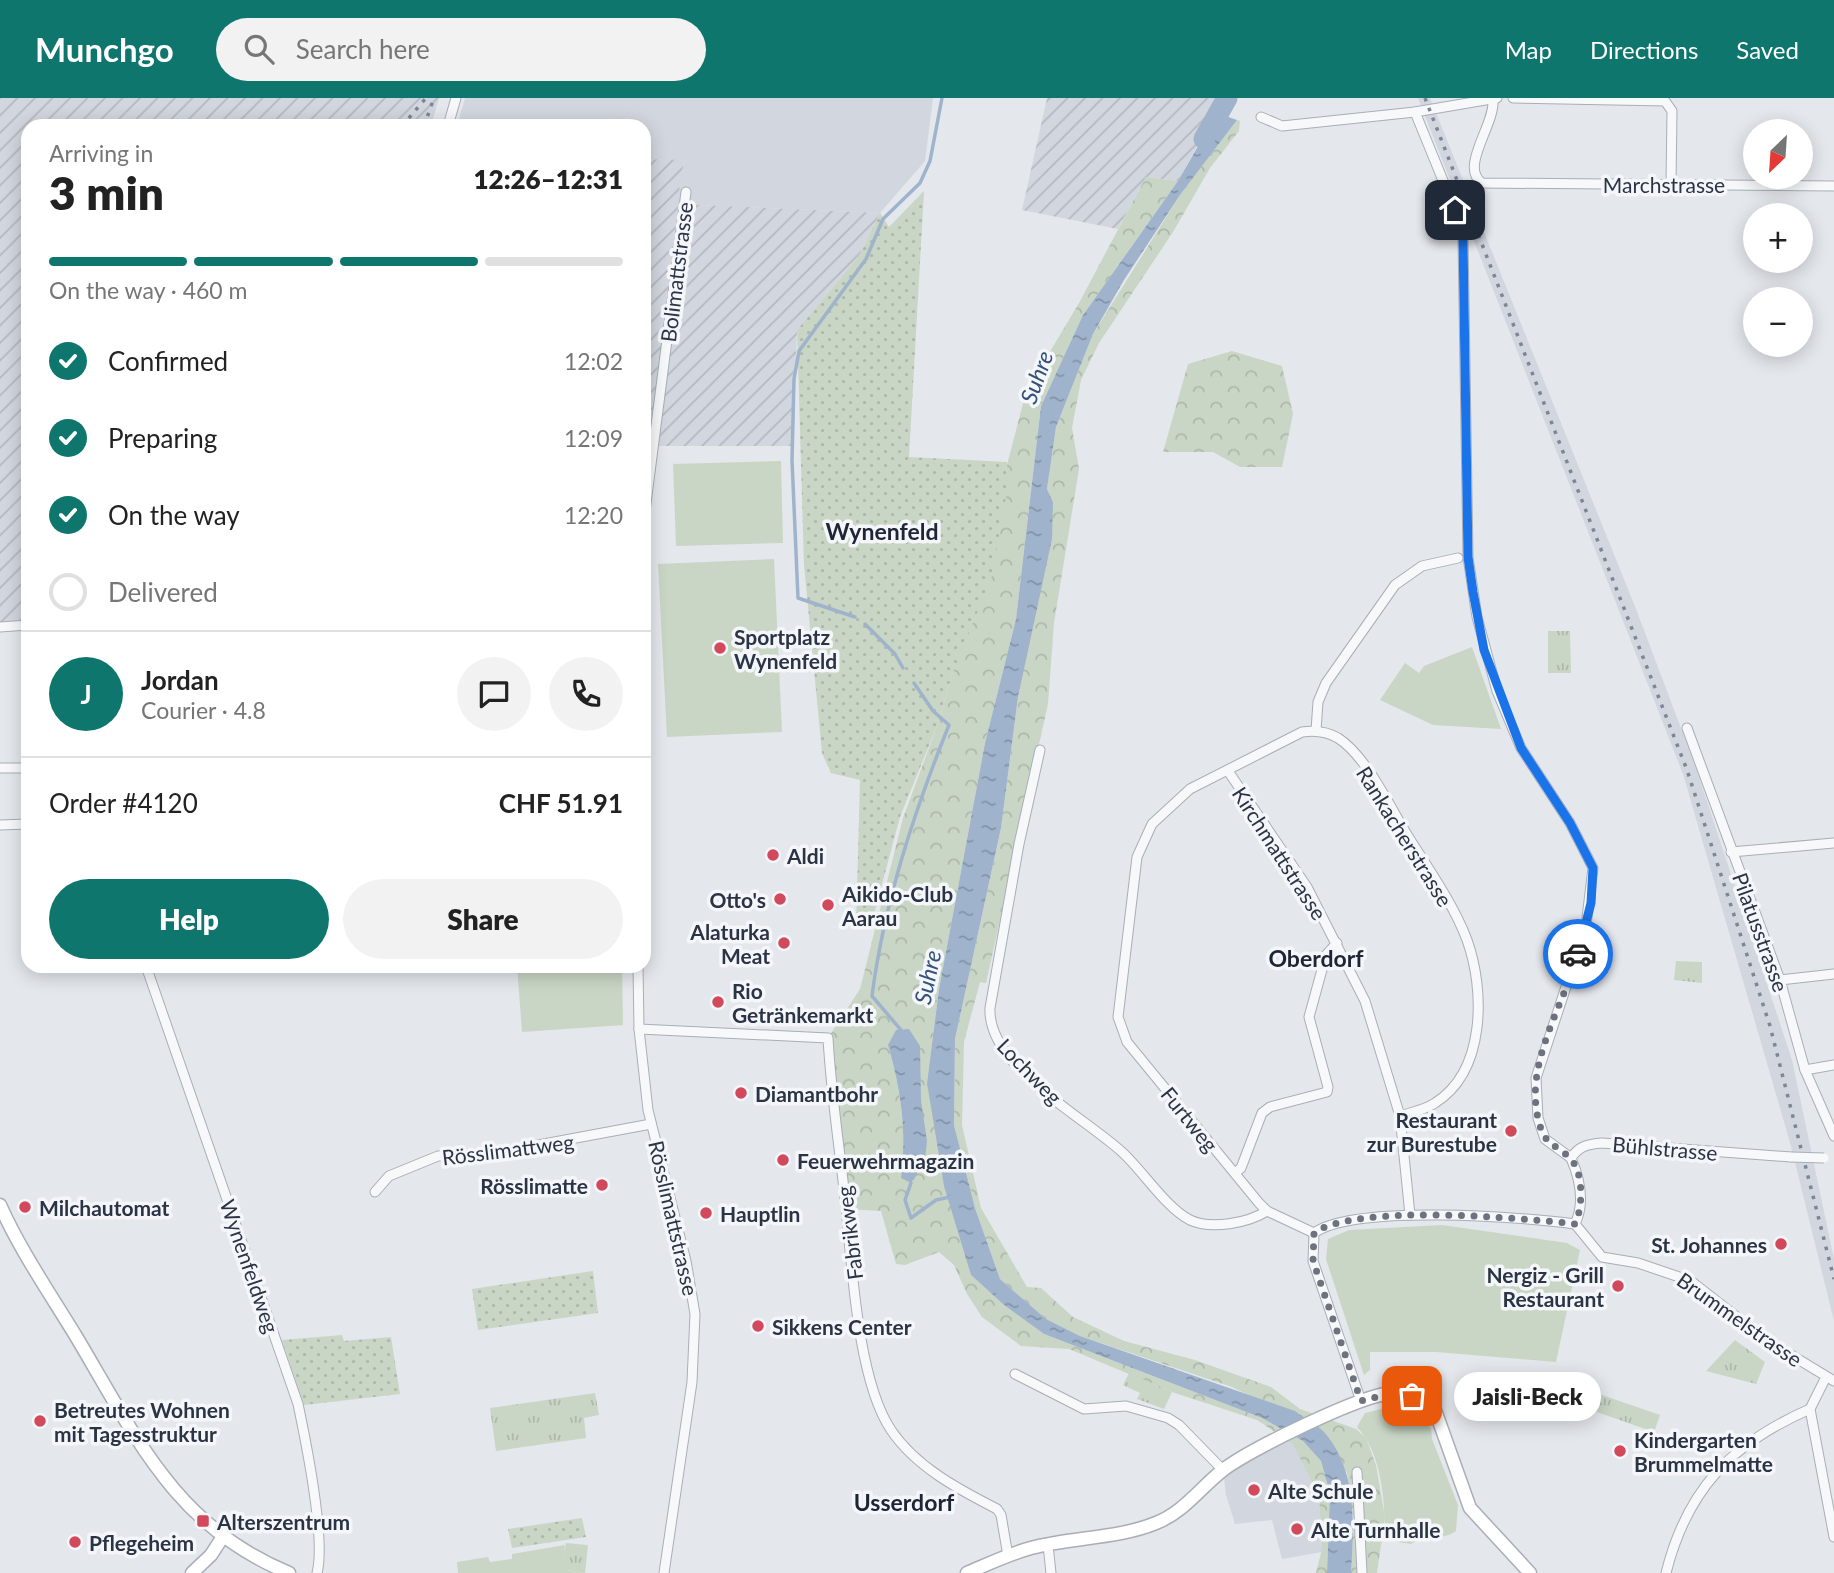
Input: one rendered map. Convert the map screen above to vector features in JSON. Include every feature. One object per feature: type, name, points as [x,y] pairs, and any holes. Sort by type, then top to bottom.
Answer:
[{"type":"main road","points":[[0,1205],[4,1222],[159,1473],[191,1510],[222,1538],[289,1573]]},
{"type":"main road","points":[[967,1573],[1008,1556],[1048,1545],[1132,1530],[1160,1522],[1175,1513],[1223,1470],[1283,1437],[1361,1401],[1401,1393],[1427,1403],[1441,1419],[1470,1508],[1530,1573]]},
{"type":"main road","points":[[192,1573],[211,1555],[222,1538]]},
{"type":"street","points":[[449,119],[456,98]]},
{"type":"street","points":[[1513,98],[1665,101],[1672,111],[1671,184]]},
{"type":"street","points":[[1261,117],[1282,126],[1415,112],[1495,99]]},
{"type":"street","name":"Marchstrasse","points":[[1495,99],[1494,111],[1473,171],[1475,178],[1482,183],[1834,186]]},
{"type":"street","points":[[1361,1401],[1313,1261],[1314,1233],[1331,1223],[1410,1215],[1575,1224],[1580,1215],[1580,1183],[1571,1158],[1545,1139],[1538,1118],[1536,1078],[1586,926],[1593,868],[1570,823],[1521,748],[1484,650],[1468,557],[1463,239],[1455,210],[1415,112]]},
{"type":"street","name":"Bolimattstrasse","points":[[651,464],[686,192]]},
{"type":"street","points":[[1228,771],[1292,736],[1316,730],[1318,702],[1326,683],[1395,586],[1422,566],[1458,558]]},
{"type":"street","points":[[0,627],[21,626]]},
{"type":"street","name":"Pilatusstrasse","points":[[1687,728],[1780,980],[1805,1070],[1834,1136]]},
{"type":"street","name":"Rankacherstrasse","points":[[1316,730],[1339,739],[1378,786],[1460,925],[1477,970],[1476,1029],[1468,1061],[1460,1077],[1437,1102],[1400,1116]]},
{"type":"street","name":"Lochweg","points":[[1040,750],[1019,845],[990,1008],[993,1031],[1000,1044],[1042,1090],[1124,1154],[1188,1219],[1217,1225],[1267,1212]]},
{"type":"street","points":[[0,768],[21,768]]},
{"type":"street","name":"Kirchmattstrasse","points":[[1228,771],[1293,864],[1337,943],[1365,1001],[1400,1116],[1410,1215]]},
{"type":"street","name":"Furtweg","points":[[1228,771],[1190,789],[1164,809],[1152,824],[1137,857],[1118,1017],[1126,1042],[1267,1212],[1314,1233]]},
{"type":"street","points":[[0,825],[21,824]]},
{"type":"street","points":[[1731,852],[1834,843]]},
{"type":"street","name":"Furtweg","points":[[1235,1173],[1241,1168],[1262,1113],[1270,1107],[1327,1092],[1328,1087],[1309,1017],[1326,955],[1337,943]]},
{"type":"street","name":"Wynenfeldweg","points":[[148,973],[298,1404],[320,1550],[317,1573]]},
{"type":"street","name":"Rösslimattstrasse","points":[[638,973],[639,1029],[651,1124],[686,1261],[695,1314],[692,1382],[664,1573]]},
{"type":"street","points":[[1780,980],[1834,974]]},
{"type":"street","name":"Fabrikweg","points":[[639,1029],[828,1038],[849,1244],[870,1386],[879,1409],[901,1442],[939,1477],[996,1509],[1001,1515],[1008,1556]]},
{"type":"street","points":[[1805,1070],[1834,1065]]},
{"type":"street","name":"Rösslimattweg","points":[[375,1192],[389,1177],[438,1156],[501,1152],[651,1124]]},
{"type":"street","name":"Bühlstrasse","points":[[1571,1158],[1577,1149],[1602,1143],[1829,1158]]},
{"type":"street","name":"Brummelstrasse","points":[[1575,1224],[1602,1257],[1671,1272],[1691,1281],[1765,1339],[1830,1379]]},
{"type":"street","points":[[1015,1374],[1084,1409],[1126,1406],[1173,1420],[1223,1470]]},
{"type":"street","points":[[1666,1573],[1672,1546],[1693,1502],[1721,1465],[1765,1431],[1810,1409],[1830,1379]]},
{"type":"street","points":[[1810,1409],[1834,1537]]},
{"type":"street","points":[[1357,1472],[1362,1573]]},
{"type":"street","points":[[1048,1545],[1051,1573]]},
{"type":"shaded area","points":[[0,98],[439,98],[433,119],[21,119],[21,625],[0,625]]},
{"type":"shaded area","points":[[465,98],[933,98],[925,161],[880,213],[676,204],[684,161],[651,159],[651,119],[459,119]]},
{"type":"shaded area","points":[[1047,98],[1219,98],[1218,108],[1178,181],[1146,177],[1118,229],[1022,210]]},
{"type":"shaded area","points":[[1418,98],[1430,98],[1636,609],[1696,768],[1792,1060],[1834,1259],[1834,1321],[1791,1146],[1683,774]]},
{"type":"shaded area","points":[[651,159],[684,160],[677,204],[880,213],[859,256],[797,330],[793,446],[651,446]]},
{"type":"shaded area","points":[[1283,1437],[1294,1444],[1319,1496],[1322,1552],[1282,1559],[1272,1520],[1235,1524],[1226,1495],[1223,1470]]},
{"type":"green space","points":[[1237,120],[1240,121],[1239,131],[1210,168],[1173,232],[1099,343],[1081,380],[1072,428],[1079,469],[1054,623],[1048,704],[986,983],[980,982],[964,1042],[962,1125],[981,1208],[1027,1287],[1041,1288],[1073,1317],[1124,1341],[1195,1360],[1271,1387],[1300,1409],[1356,1429],[1366,1438],[1376,1465],[1385,1517],[1377,1573],[1351,1573],[1354,1520],[1347,1473],[1325,1433],[1232,1387],[1080,1336],[1046,1319],[1000,1279],[975,1208],[954,1125],[955,1039],[1001,828],[1018,697],[1053,502],[1047,489],[1056,427],[1093,334],[1180,195]]},
{"type":"green space","points":[[1146,177],[1178,181],[1083,315],[1041,406],[1016,619],[985,743],[939,989],[927,1083],[971,1275],[1004,1305],[1044,1334],[1262,1418],[1303,1441],[1321,1461],[1330,1493],[1327,1573],[1316,1573],[1322,1549],[1319,1496],[1293,1444],[1257,1420],[1172,1392],[1069,1349],[1021,1346],[982,1317],[967,1294],[954,1265],[939,1252],[905,1265],[896,1264],[881,1211],[846,1209],[828,1038],[860,989],[903,818],[937,726],[953,672],[1026,392],[1079,303]],"holes":[[[888,1045],[912,1086],[922,1112],[926,1142],[925,1160],[901,1178],[902,1111]]]},
{"type":"green space","points":[[924,191],[909,457],[1007,462],[1006,497],[992,576],[953,672],[937,726],[900,817],[870,929],[856,927],[860,780],[831,773],[822,753],[804,565],[797,330],[859,256],[880,213],[889,227]]},
{"type":"green space","points":[[1232,351],[1282,366],[1293,414],[1282,467],[1240,467],[1213,452],[1163,452],[1188,364]]},
{"type":"green space","points":[[781,461],[783,543],[676,546],[673,464]]},
{"type":"green space","name":"Sportplatz Wynenfeld","points":[[774,559],[782,732],[667,737],[658,564]]},
{"type":"green space","points":[[1548,631],[1570,631],[1571,673],[1548,673]]},
{"type":"green space","points":[[1472,647],[1501,729],[1433,725],[1380,700],[1405,663],[1419,673],[1424,666]]},
{"type":"green space","points":[[1676,961],[1702,962],[1702,983],[1674,980]]},
{"type":"green space","points":[[518,973],[622,973],[623,1025],[522,1032]]},
{"type":"green space","points":[[1442,1225],[1567,1243],[1580,1250],[1556,1362],[1436,1352],[1370,1352],[1370,1370],[1364,1375],[1326,1259],[1328,1239],[1349,1230]]},
{"type":"green space","points":[[593,1271],[598,1313],[478,1330],[472,1289]]},
{"type":"green space","points":[[342,1335],[344,1341],[391,1337],[400,1394],[304,1405],[282,1340]]},
{"type":"green space","points":[[1735,1340],[1765,1362],[1756,1384],[1706,1371]]},
{"type":"green space","points":[[1129,1373],[1172,1392],[1164,1409],[1137,1399],[1140,1393],[1123,1385]]},
{"type":"green space","points":[[595,1393],[599,1415],[584,1418],[586,1438],[496,1451],[490,1408]]},
{"type":"green space","points":[[1599,1394],[1660,1415],[1654,1432],[1594,1411]]},
{"type":"green space","points":[[1397,1405],[1419,1411],[1431,1429],[1432,1439],[1458,1505],[1456,1531],[1411,1544],[1385,1540],[1381,1480],[1372,1451],[1357,1427],[1365,1413]]},
{"type":"green space","points":[[582,1518],[586,1537],[512,1548],[508,1529]]},
{"type":"green space","points":[[566,1543],[588,1545],[585,1573],[561,1569]]},
{"type":"green space","points":[[565,1545],[562,1569],[583,1573],[458,1573],[457,1562],[488,1557],[490,1562],[512,1559],[512,1554]]},
{"type":"water","name":"Suhre","points":[[1217,113],[1237,120],[1180,195],[1124,280],[1093,334],[1056,427],[1047,489],[1053,502],[1052,539],[1018,697],[1001,828],[955,1039],[954,1125],[975,1208],[1000,1279],[1046,1319],[1080,1336],[1295,1411],[1325,1433],[1336,1448],[1349,1482],[1353,1518],[1351,1573],[1327,1573],[1330,1493],[1321,1461],[1303,1441],[1262,1418],[1044,1334],[1004,1305],[971,1275],[944,1186],[927,1083],[939,989],[985,743],[1016,619],[1041,406],[1083,315],[1178,181]]},
{"type":"water","points":[[909,1029],[920,1046],[921,1100],[927,1141],[925,1160],[911,1183],[901,1178],[902,1111],[888,1045],[896,1030]]},
{"type":"waterway","points":[[855,617],[798,598],[792,460],[794,379],[799,351],[866,259],[883,219],[920,183],[930,161],[942,98]]},
{"type":"waterway","name":"Suhre","points":[[1204,139],[1227,98]]},
{"type":"waterway","points":[[865,624],[895,654],[903,668]]},
{"type":"waterway","points":[[901,1030],[872,996],[877,961],[902,858],[949,725],[933,711],[914,683]]},
{"type":"waterway","points":[[911,1183],[905,1200],[911,1218],[936,1200],[950,1197]]},
{"type":"railway","points":[[408,119],[426,98]]},
{"type":"railway","points":[[426,119],[434,98]]},
{"type":"railway","points":[[1425,98],[1687,770],[1770,1026],[1834,1279]]},
{"type":"way so far","points":[[1412,1396],[1401,1393],[1378,1395],[1361,1401],[1313,1261],[1314,1233],[1331,1223],[1410,1215],[1575,1224],[1580,1215],[1580,1183],[1577,1172],[1571,1158],[1556,1150],[1545,1139],[1535,1099],[1536,1078],[1544,1049],[1578,954]]},
{"type":"place","name":"Sportplatz Wynenfeld","points":[[720,648]]},
{"type":"place","name":"Aldi","points":[[773,855]]},
{"type":"place","name":"Otto's","points":[[780,899]]},
{"type":"place","name":"Aikido-Club Aarau","points":[[828,905]]},
{"type":"place","name":"Alaturka Meat","points":[[784,943]]},
{"type":"place","name":"Rio Getränkemarkt","points":[[718,1002]]},
{"type":"place","name":"Diamantbohr","points":[[741,1093]]},
{"type":"place","name":"Restaurant zur Burestube","points":[[1511,1131]]},
{"type":"place","name":"Feuerwehrmagazin","points":[[783,1160]]},
{"type":"place","name":"Rösslimatte","points":[[602,1185]]},
{"type":"place","name":"Milchautomat","points":[[25,1207]]},
{"type":"place","name":"Hauptlin","points":[[706,1213]]},
{"type":"place","name":"St. Johannes","points":[[1781,1244]]},
{"type":"place","name":"Nergiz - Grill Restaurant","points":[[1618,1286]]},
{"type":"place","name":"Sikkens Center","points":[[758,1326]]},
{"type":"place","name":"Jaisli-Beck","points":[[1412,1396]]},
{"type":"place","name":"Betreutes Wohnen mit Tagesstruktur","points":[[40,1421]]},
{"type":"place","name":"Kindergarten Brummelmatte","points":[[1620,1451]]},
{"type":"place","name":"Alte Schule","points":[[1254,1490]]},
{"type":"place","name":"Alterszentrum","points":[[203,1521]]},
{"type":"place","name":"Alte Turnhalle","points":[[1297,1529]]},
{"type":"place","name":"Pflegeheim","points":[[75,1542]]},
{"type":"district","name":"Wynenfeld","points":[[882,531]]},
{"type":"district","name":"Oberdorf","points":[[1316,958]]},
{"type":"district","name":"Usserdorf","points":[[904,1502]]},
{"type":"route","points":[[1455,210],[1463,239],[1468,557],[1477,617],[1497,691],[1521,748],[1570,823],[1593,868],[1591,903],[1578,954]]}]
